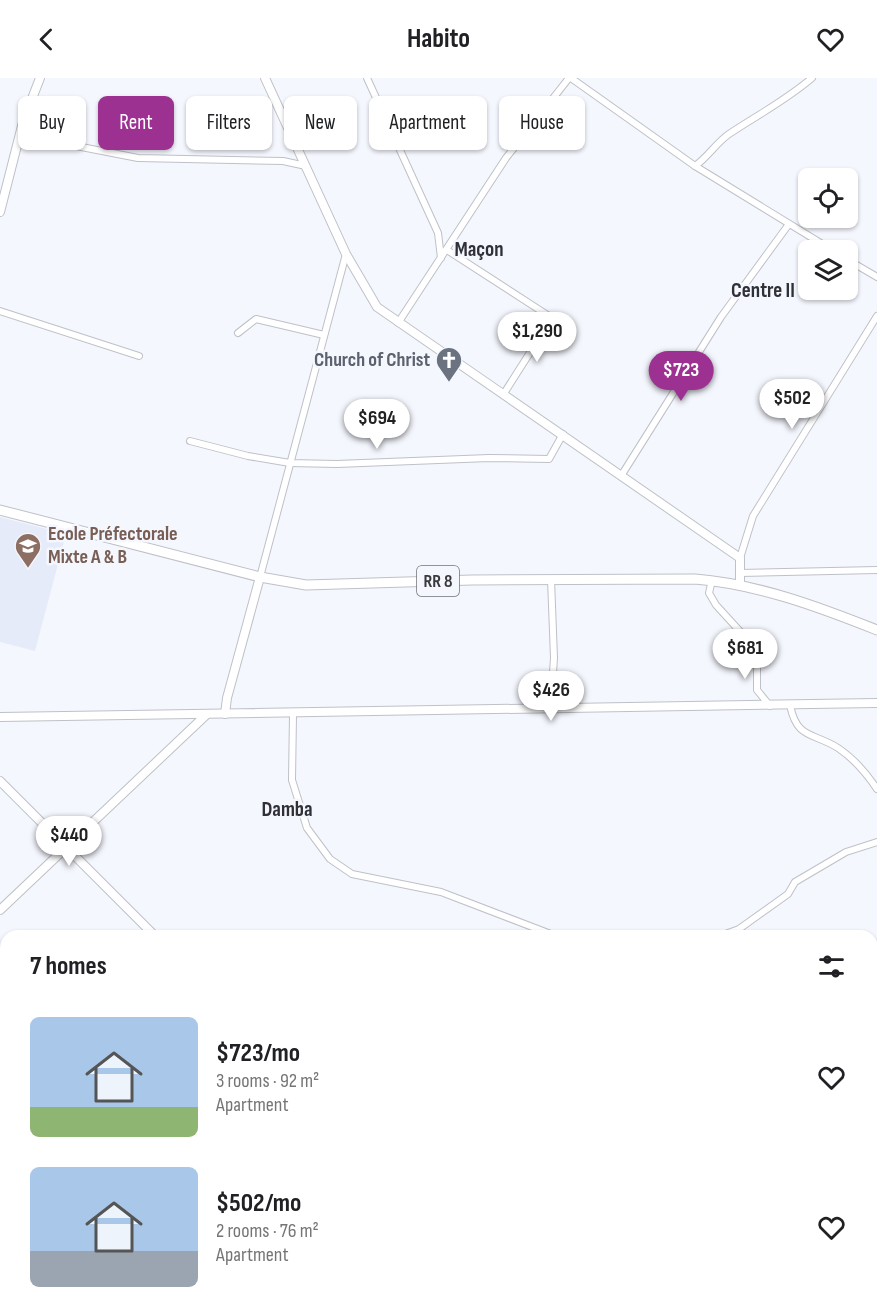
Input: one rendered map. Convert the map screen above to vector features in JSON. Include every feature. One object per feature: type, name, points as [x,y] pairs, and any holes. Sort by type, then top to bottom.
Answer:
[{"type":"main road","name":"RR 8","points":[[0,510],[260,577],[317,585],[551,579],[712,580],[740,584],[877,630]]},
{"type":"street","points":[[33,96],[40,78]]},
{"type":"street","points":[[265,78],[346,254],[377,307],[398,324],[460,363],[740,558]]},
{"type":"street","points":[[368,78],[438,232],[441,258]]},
{"type":"street","points":[[398,324],[506,158],[570,78],[695,166],[815,240]]},
{"type":"street","points":[[695,166],[706,158],[727,135],[784,102],[812,78]]},
{"type":"street","points":[[0,212],[18,142]]},
{"type":"street","points":[[86,148],[138,158],[283,161],[306,166]]},
{"type":"street","points":[[621,476],[721,317],[789,224]]},
{"type":"street","points":[[447,250],[552,318],[503,395]]},
{"type":"street","points":[[225,714],[227,698],[346,254]]},
{"type":"street","points":[[858,266],[877,277]]},
{"type":"street","points":[[0,311],[139,356]]},
{"type":"street","points":[[740,584],[740,558],[753,516],[877,316]]},
{"type":"street","points":[[238,333],[256,319],[324,335]]},
{"type":"street","points":[[190,441],[248,456],[290,463],[336,464],[489,458],[549,459],[563,434]]},
{"type":"street","points":[[739,573],[877,570]]},
{"type":"street","points":[[551,579],[554,658],[551,701],[553,709]]},
{"type":"street","points":[[712,580],[709,593],[716,605],[757,650],[757,690],[770,706]]},
{"type":"street","points":[[0,717],[293,715],[877,703]]},
{"type":"street","points":[[790,705],[794,722],[802,732],[839,748],[868,775],[877,789]]},
{"type":"street","points":[[0,910],[66,845],[206,715]]},
{"type":"street","points":[[293,715],[292,780],[307,828],[330,859],[352,874],[441,892],[540,930]]},
{"type":"street","points":[[868,775],[877,775]]},
{"type":"street","points":[[0,781],[149,930]]},
{"type":"street","points":[[736,930],[788,894],[795,882],[846,852],[877,842]]},
{"type":"shaded area","name":"Ecole Préfectorale Mixte A & B","points":[[0,517],[66,534],[35,651],[0,642]]},
{"type":"place","name":"Church of Christ","points":[[449,383]]},
{"type":"place","name":"Ecole Préfectorale Mixte A & B","points":[[28,569]]},
{"type":"district","name":"Maçon","points":[[479,249]]},
{"type":"district","name":"Centre II","points":[[763,290]]},
{"type":"district","name":"Damba","points":[[287,809]]}]
